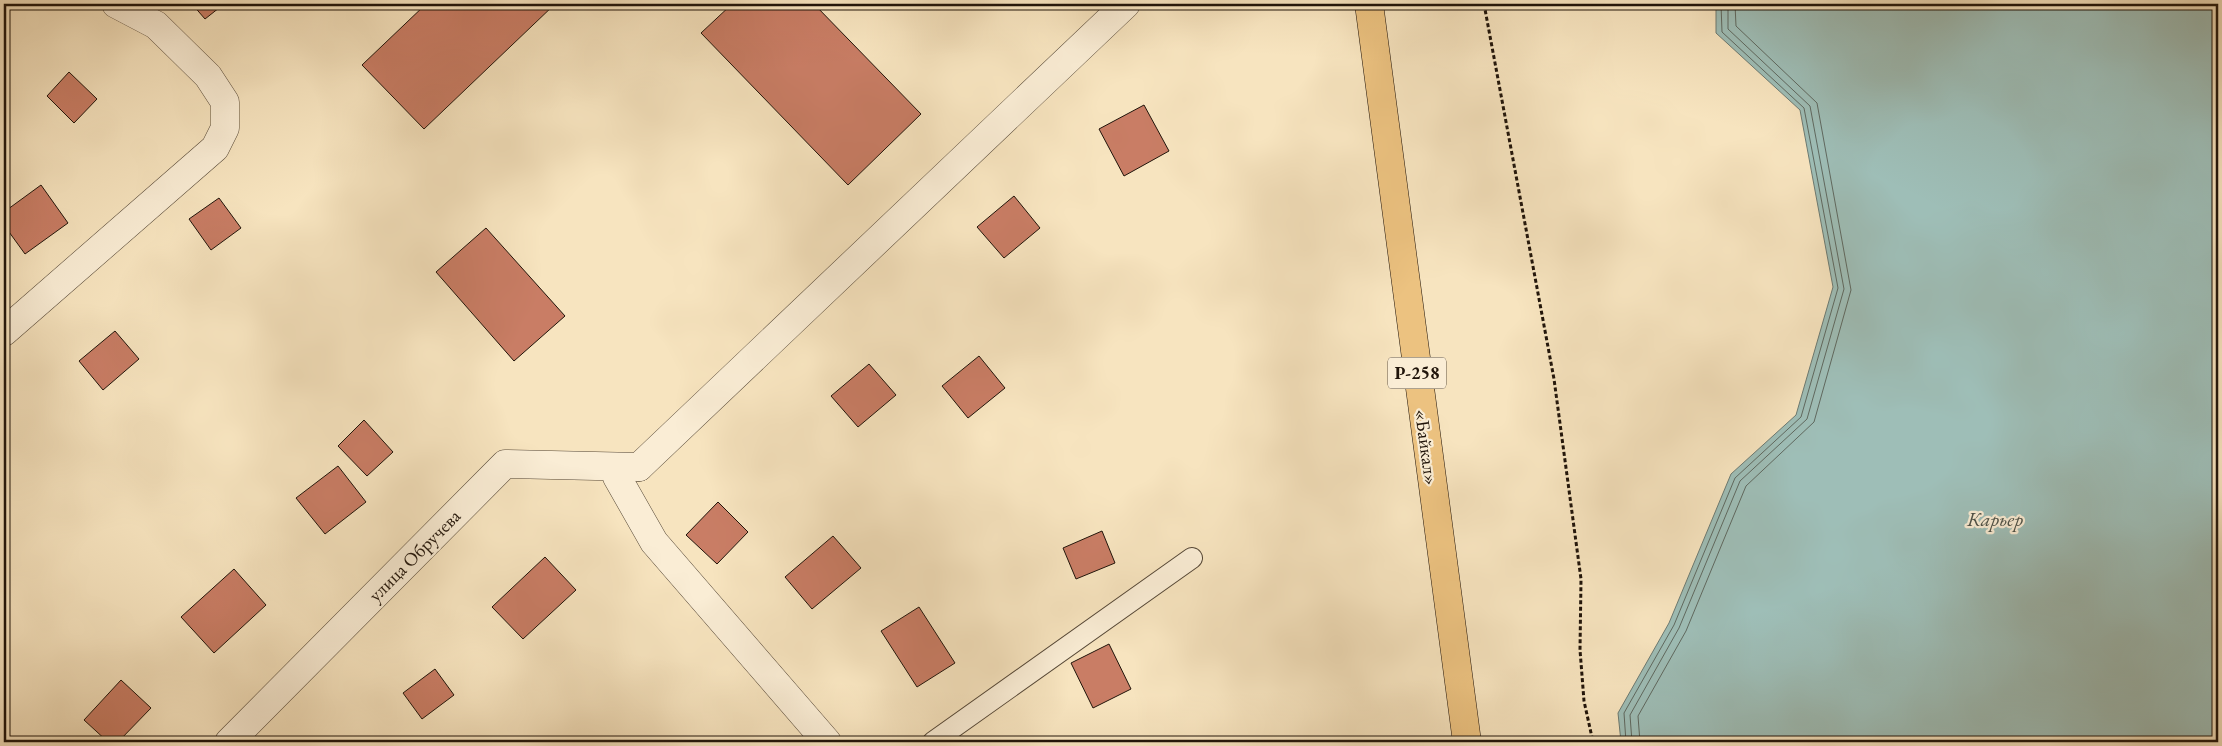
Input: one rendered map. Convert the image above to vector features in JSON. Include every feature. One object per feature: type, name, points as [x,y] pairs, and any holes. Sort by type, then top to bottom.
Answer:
[{"type":"highway","name":"«Байкал»","points":[[1369,4],[1467,742]]},
{"type":"street","points":[[4,332],[216,148],[225,128],[225,102],[208,76],[156,25],[116,4]]},
{"type":"street","points":[[827,742],[654,542],[620,484],[627,467],[1126,4]]},
{"type":"street","name":"улица Обручева","points":[[229,742],[504,464],[627,467]]},
{"type":"lane","points":[[933,742],[1192,558]]},
{"type":"path","points":[[1484,4],[1554,379],[1581,579],[1581,658],[1584,701],[1593,742]]},
{"type":"water","name":"Карьер","points":[[1716,4],[2218,4],[2218,742],[1621,742],[1618,713],[1669,623],[1731,474],[1796,415],[1833,287],[1800,110],[1716,33]]},
{"type":"building","points":[[192,4],[224,4],[205,19]]},
{"type":"building","points":[[426,4],[555,4],[424,129],[362,65]]},
{"type":"building","points":[[732,4],[814,4],[921,114],[848,185],[701,33]]},
{"type":"building","points":[[69,72],[97,99],[74,123],[47,96]]},
{"type":"building","points":[[1144,105],[1169,151],[1124,176],[1099,129]]},
{"type":"building","points":[[41,185],[68,223],[25,254],[4,225],[4,212]]},
{"type":"building","points":[[1014,196],[1040,228],[1004,258],[977,227]]},
{"type":"building","points":[[219,198],[241,228],[211,250],[189,219]]},
{"type":"building","points":[[486,228],[565,316],[514,361],[436,272]]},
{"type":"building","points":[[115,331],[139,359],[103,390],[79,361]]},
{"type":"building","points":[[979,356],[1005,388],[968,418],[942,386]]},
{"type":"building","points":[[869,364],[896,395],[858,427],[831,396]]},
{"type":"building","points":[[364,420],[393,452],[367,476],[338,446]]},
{"type":"building","points":[[338,466],[366,502],[325,534],[296,498]]},
{"type":"building","points":[[718,502],[748,532],[717,564],[686,535]]},
{"type":"building","points":[[1102,531],[1115,563],[1076,579],[1063,548]]},
{"type":"building","points":[[833,536],[861,568],[812,609],[785,577]]},
{"type":"building","points":[[545,557],[576,590],[523,639],[492,607]]},
{"type":"building","points":[[234,569],[266,605],[214,653],[181,617]]},
{"type":"building","points":[[919,607],[955,663],[917,687],[881,631]]},
{"type":"building","points":[[1109,644],[1131,689],[1093,708],[1071,663]]},
{"type":"building","points":[[435,669],[454,695],[422,719],[403,693]]},
{"type":"building","points":[[121,680],[151,708],[118,742],[108,742],[84,720]]}]
